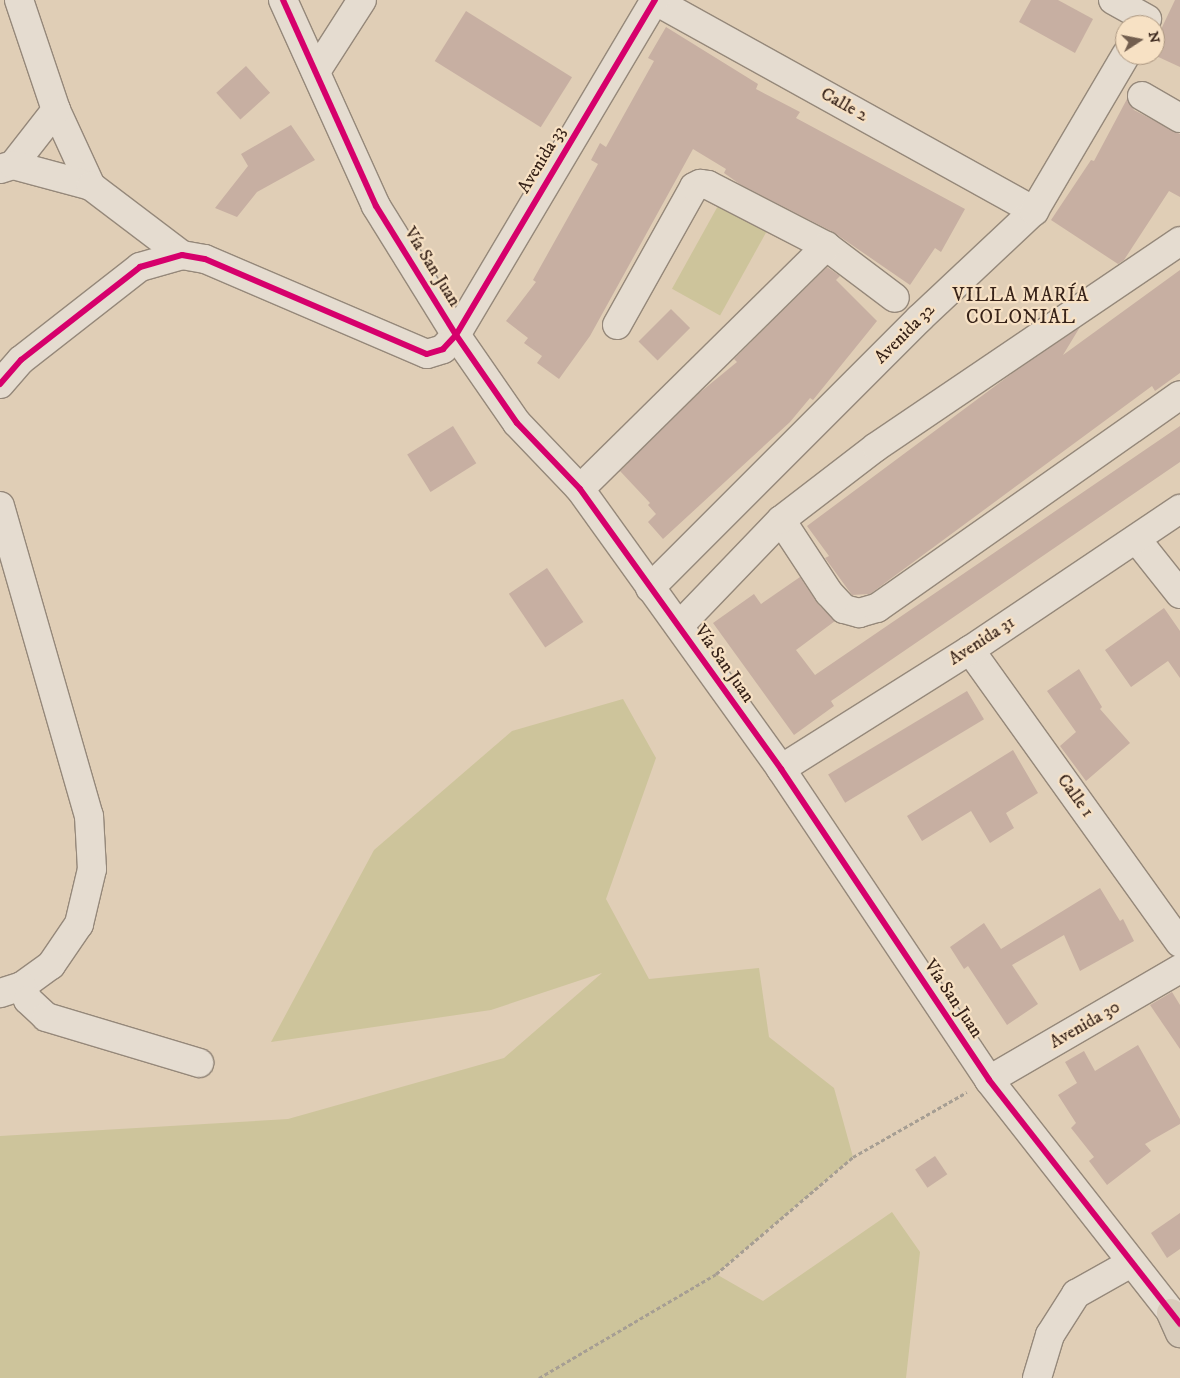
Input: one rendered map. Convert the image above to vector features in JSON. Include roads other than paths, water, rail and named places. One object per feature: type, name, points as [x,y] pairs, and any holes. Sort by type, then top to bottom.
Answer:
[{"type":"street","points":[[19,0],[56,110],[91,186]]},
{"type":"street","name":"Vía San Juan","points":[[283,0],[317,70],[376,206],[456,335],[517,423],[580,489],[679,626],[780,769],[989,1080],[1070,1179],[1131,1263],[1178,1322]]},
{"type":"street","points":[[317,70],[362,0]]},
{"type":"street","name":"Calle 2","points":[[654,0],[1034,211]]},
{"type":"street","name":"Avenida 33","points":[[182,255],[205,259],[427,354],[443,349],[456,335],[654,0]]},
{"type":"street","points":[[1113,0],[1149,15]]},
{"type":"street","name":"Avenida 32","points":[[650,588],[920,318],[1034,211],[1120,65]]},
{"type":"street","points":[[1142,96],[1180,118]]},
{"type":"street","points":[[56,110],[7,167],[91,186],[182,255]]},
{"type":"street","points":[[617,325],[694,187],[700,184],[708,185],[826,246],[896,298]]},
{"type":"street","points":[[679,626],[781,520],[876,447],[1180,241]]},
{"type":"street","points":[[580,489],[826,246]]},
{"type":"street","points":[[0,384],[21,360],[140,267],[182,255]]},
{"type":"street","points":[[781,520],[829,593],[844,609],[859,613],[877,608],[1180,395]]},
{"type":"street","points":[[0,506],[89,816],[91,860],[79,924],[51,965],[11,989],[28,1000],[46,1017],[199,1063]]},
{"type":"street","name":"Avenida 31","points":[[780,769],[970,650],[1137,540],[1180,509]]},
{"type":"street","points":[[1137,540],[1180,594]]},
{"type":"street","name":"Calle 1","points":[[970,650],[1180,943]]},
{"type":"street","name":"Avenida 30","points":[[989,1080],[1180,969]]},
{"type":"street","points":[[1037,1378],[1050,1335],[1076,1294],[1131,1263]]},
{"type":"district","name":"VILLA MARÍA COLONIAL","points":[[1021,307]]}]
